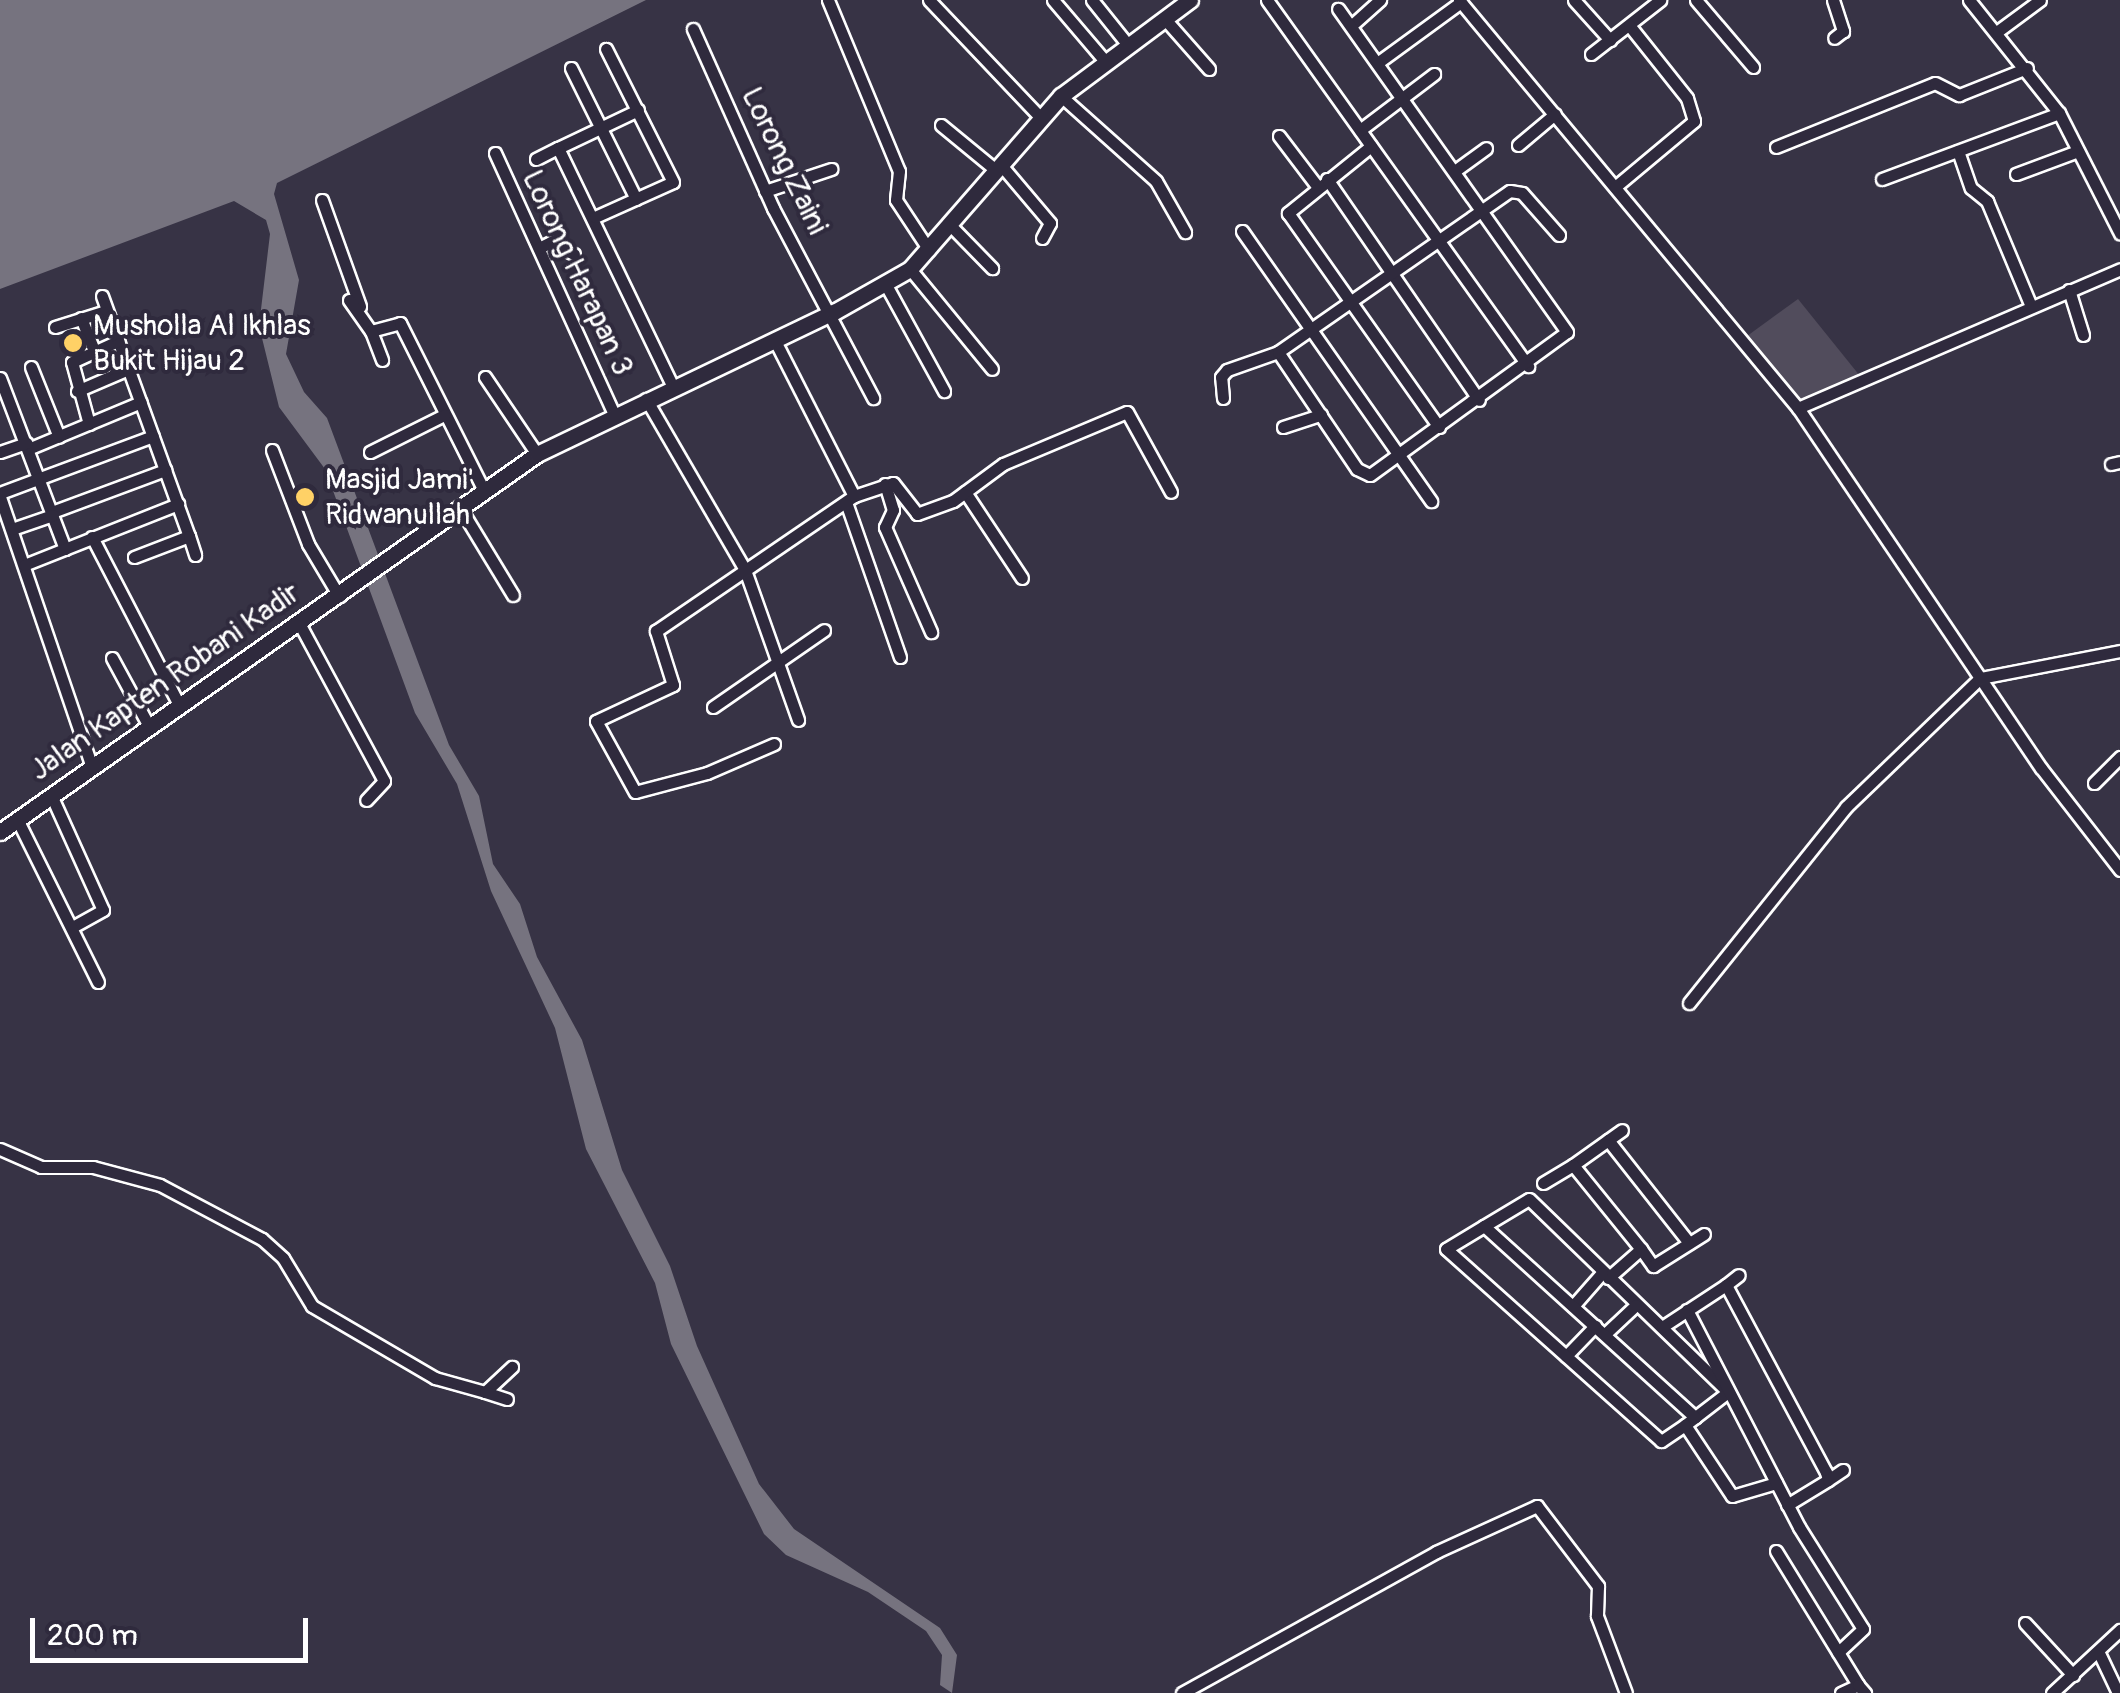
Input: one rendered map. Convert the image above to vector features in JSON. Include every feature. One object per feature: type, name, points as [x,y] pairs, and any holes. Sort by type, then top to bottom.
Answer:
[{"type":"main road","name":"Jalan Kapten Robani Kadir","points":[[0,832],[537,454],[614,414],[775,342],[910,269],[1061,96],[1185,1]]},
{"type":"street","points":[[828,0],[899,171],[897,202],[929,250]]},
{"type":"street","points":[[929,0],[1041,118]]},
{"type":"street","points":[[1053,0],[1105,61]]},
{"type":"street","points":[[1092,0],[1128,46]]},
{"type":"street","points":[[1267,0],[1528,366]]},
{"type":"street","points":[[1352,25],[1380,0]]},
{"type":"street","points":[[1574,0],[1610,40]]},
{"type":"street","points":[[1592,54],[1660,0]]},
{"type":"street","points":[[1696,0],[1753,66]]},
{"type":"street","points":[[1833,0],[1843,31],[1834,38]]},
{"type":"street","points":[[1969,0],[1998,31],[2059,114],[2120,233]]},
{"type":"street","points":[[1998,31],[2040,0]]},
{"type":"street","points":[[1380,61],[1460,1],[1798,408],[1980,678],[2120,870]]},
{"type":"street","points":[[1278,352],[1363,474],[1370,475],[1528,366],[1562,340],[1566,328],[1380,61],[1338,9]]},
{"type":"street","points":[[1164,18],[1208,69]]},
{"type":"street","points":[[1615,188],[1694,121],[1687,98],[1629,24]]},
{"type":"street","name":"Lorong Zaini","points":[[693,29],[766,192],[834,312],[873,398]]},
{"type":"street","points":[[595,217],[673,182],[606,49]]},
{"type":"street","points":[[571,68],[636,199]]},
{"type":"street","points":[[1776,148],[1935,83],[1957,96],[2027,68]]},
{"type":"street","points":[[1360,130],[1434,74]]},
{"type":"street","points":[[1061,96],[1156,181],[1186,232]]},
{"type":"street","points":[[536,159],[638,110]]},
{"type":"street","points":[[1518,145],[1554,114]]},
{"type":"street","points":[[1882,179],[2059,114]]},
{"type":"street","points":[[941,125],[999,168],[1048,221],[1042,238]]},
{"type":"street","points":[[1279,136],[1393,273],[1479,400]]},
{"type":"street","points":[[1372,146],[1288,212],[1439,427]]},
{"type":"street","points":[[558,148],[595,217],[673,387]]},
{"type":"street","points":[[1456,170],[1486,148]]},
{"type":"street","points":[[1958,151],[1973,192],[1987,201],[2030,304]]},
{"type":"street","points":[[2016,174],[2078,151]]},
{"type":"street","name":"Lorong Harapan 3","points":[[495,153],[614,414]]},
{"type":"street","points":[[766,192],[831,168]]},
{"type":"street","points":[[1223,398],[1221,377],[1227,370],[1278,352],[1485,209],[1518,192],[1559,235]]},
{"type":"street","points":[[322,200],[382,360]]},
{"type":"street","points":[[951,226],[992,268]]},
{"type":"street","points":[[1242,231],[1314,327],[1432,501]]},
{"type":"street","points":[[539,248],[552,242],[574,254]]},
{"type":"street","points":[[910,269],[992,369]]},
{"type":"street","points":[[1798,408],[2030,304],[2120,269]]},
{"type":"street","points":[[886,285],[944,392]]},
{"type":"street","points":[[2069,290],[2082,336]]},
{"type":"street","points":[[102,296],[195,556]]},
{"type":"street","points":[[348,300],[362,310]]},
{"type":"street","points":[[55,328],[103,312]]},
{"type":"street","points":[[82,318],[94,350]]},
{"type":"street","points":[[371,331],[400,323],[484,489]]},
{"type":"street","points":[[90,424],[77,391],[72,362],[118,341]]},
{"type":"street","points":[[775,342],[850,501],[900,657]]},
{"type":"street","points":[[30,366],[59,437]]},
{"type":"street","points":[[77,391],[128,370]]},
{"type":"street","points":[[485,377],[537,454]]},
{"type":"street","points":[[0,378],[65,549]]},
{"type":"street","points":[[646,399],[746,570],[773,662],[798,720]]},
{"type":"street","points":[[0,452],[59,437],[141,402]]},
{"type":"street","points":[[774,744],[696,777],[635,792],[596,721],[673,685],[656,631],[850,501],[885,484],[896,484],[915,514],[965,492],[1003,464],[1127,412],[1172,492]]},
{"type":"street","points":[[370,452],[444,415]]},
{"type":"street","points":[[1284,427],[1321,415]]},
{"type":"street","points":[[92,768],[0,495],[153,436]]},
{"type":"street","points":[[272,450],[308,544],[339,596]]},
{"type":"street","points":[[12,530],[165,470]]},
{"type":"street","points":[[885,484],[894,510],[885,527],[931,632]]},
{"type":"street","points":[[965,492],[1022,578]]},
{"type":"street","points":[[24,565],[178,504]]},
{"type":"street","points":[[458,506],[513,595]]},
{"type":"street","points":[[92,536],[180,706]]},
{"type":"street","points":[[134,557],[189,536]]},
{"type":"street","points":[[299,623],[384,782],[366,800]]},
{"type":"street","points":[[713,707],[824,630]]},
{"type":"street","points":[[1688,1003],[1846,806],[1980,678],[2120,651]]},
{"type":"street","points":[[112,658],[150,728]]},
{"type":"street","points":[[2094,783],[2120,757]]},
{"type":"street","points":[[51,795],[104,910],[72,927]]},
{"type":"street","points":[[17,819],[98,982]]},
{"type":"street","points":[[1543,1184],[1622,1130]]},
{"type":"street","points":[[1608,1140],[1689,1243]]},
{"type":"street","points":[[0,1149],[40,1167],[93,1167],[160,1185],[268,1243],[308,1302],[330,1319],[426,1374],[507,1398]]},
{"type":"street","points":[[1573,1165],[1652,1266],[1704,1234]]},
{"type":"street","points":[[1529,1199],[1728,1392],[1662,1441],[1446,1249],[1529,1199]]},
{"type":"street","points":[[1484,1226],[1600,1330],[1690,1421],[1732,1496],[1776,1484]]},
{"type":"street","points":[[1573,1306],[1641,1249]]},
{"type":"street","points":[[1662,1328],[1739,1276]]},
{"type":"street","points":[[1726,1285],[1828,1480]]},
{"type":"street","points":[[1566,1356],[1636,1305]]},
{"type":"street","points":[[1686,1310],[1787,1506],[1863,1630],[1838,1652]]},
{"type":"street","points":[[485,1392],[512,1367]]},
{"type":"street","points":[[1787,1506],[1843,1470]]},
{"type":"street","points":[[1182,1693],[1403,1570],[1538,1506],[1598,1586],[1597,1616],[1626,1693]]},
{"type":"street","points":[[1776,1550],[1862,1689],[1841,1693]]},
{"type":"street","points":[[2025,1622],[2073,1675]]},
{"type":"street","points":[[2052,1693],[2120,1630]]},
{"type":"street","points":[[2099,1652],[2118,1693]]},
{"type":"shaded area","points":[[0,0],[646,0],[277,183],[274,194],[299,280],[286,354],[304,392],[327,418],[449,745],[479,796],[493,864],[520,904],[537,957],[582,1040],[622,1170],[670,1266],[697,1346],[759,1484],[794,1529],[940,1628],[957,1655],[952,1693],[940,1685],[942,1655],[926,1631],[868,1592],[786,1555],[764,1534],[671,1344],[655,1283],[586,1149],[555,1028],[491,891],[457,784],[415,713],[325,469],[279,407],[259,326],[270,234],[266,220],[234,201],[0,289]]},
{"type":"shaded area","points":[[1798,299],[1860,376],[1797,403],[1743,339]]},
{"type":"place","name":"Musholla Al Ikhlas Bukit Hijau 2","points":[[73,343]]},
{"type":"place","name":"Masjid Jami' Ridwanullah","points":[[305,497]]}]
